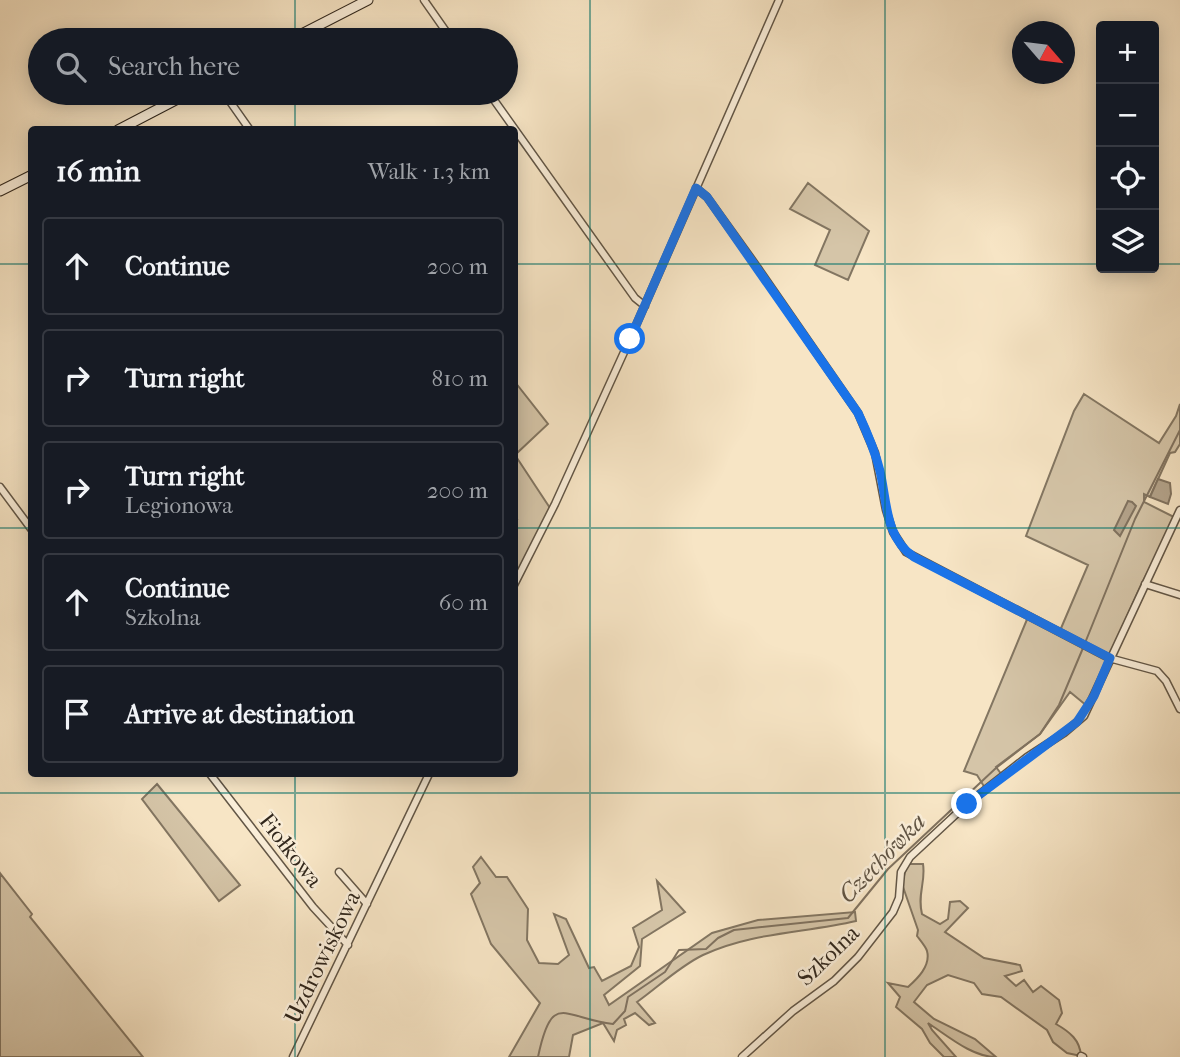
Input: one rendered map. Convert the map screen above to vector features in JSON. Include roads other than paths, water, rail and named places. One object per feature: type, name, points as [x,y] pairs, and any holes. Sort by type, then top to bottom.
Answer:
[{"type":"main road","points":[[313,28],[368,0]]},
{"type":"main road","points":[[126,126],[166,105]]},
{"type":"main road","points":[[0,191],[28,176]]},
{"type":"street","points":[[424,0],[444,28]]},
{"type":"street","points":[[518,577],[555,504],[645,306],[779,0]]},
{"type":"street","points":[[232,105],[247,126]]},
{"type":"street","points":[[498,105],[512,126]]},
{"type":"street","points":[[518,134],[635,299],[645,306]]},
{"type":"street","points":[[696,188],[707,197],[858,413],[875,453],[886,510],[901,547],[925,563],[1110,658],[1157,671],[1166,681],[1180,709]]},
{"type":"street","points":[[0,487],[28,525]]},
{"type":"street","name":"Szkolna","points":[[742,1057],[793,1011],[834,981],[858,957],[897,905],[901,891],[901,873],[910,856],[967,804],[1083,716],[1099,687],[1180,510]]},
{"type":"street","points":[[1145,584],[1180,595]]},
{"type":"street","name":"Fiołkowa","points":[[212,777],[313,906],[348,945]]},
{"type":"street","name":"Uzdrowiskowa","points":[[293,1057],[428,777]]},
{"type":"street","points":[[339,872],[368,904]]},
{"type":"waterway","name":"Czechówka","points":[[1085,643],[1135,519],[1180,430]]},
{"type":"waterway","name":"Czechówka","points":[[538,1057],[543,1036],[555,1016],[562,1013],[571,1014],[613,1024],[625,1011],[628,997],[665,972],[679,950],[706,949],[718,938],[734,930],[848,918],[888,869],[996,768],[1040,734],[1059,705],[1083,648]]}]
